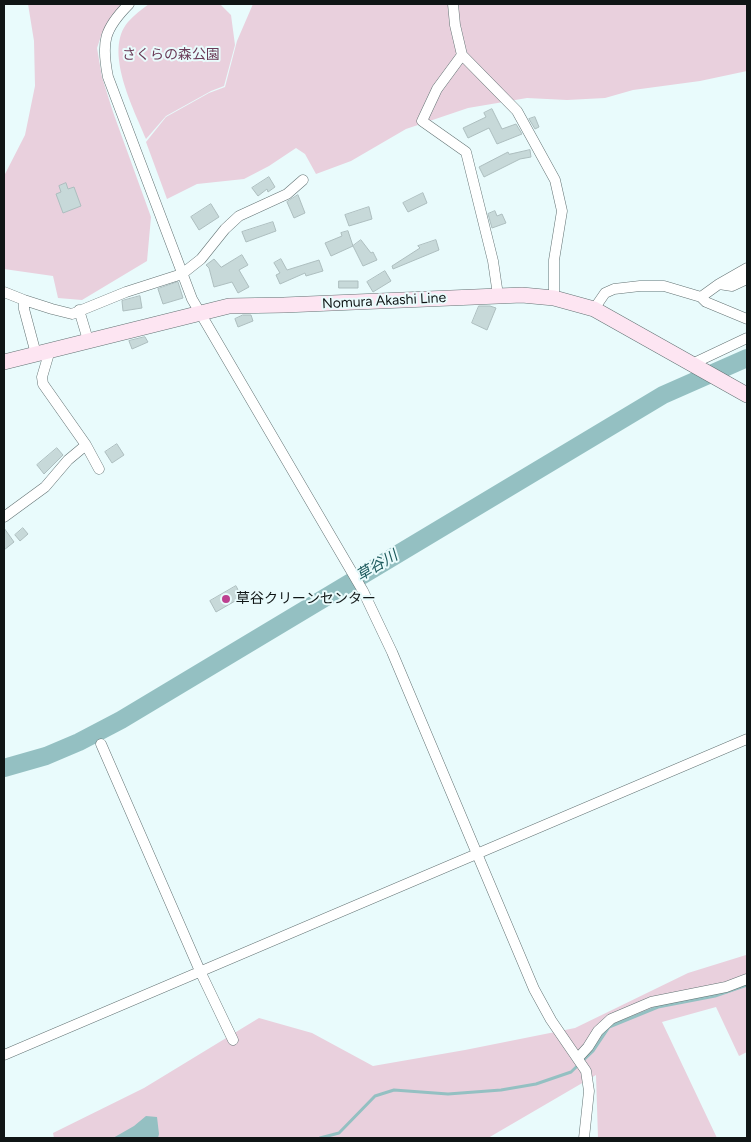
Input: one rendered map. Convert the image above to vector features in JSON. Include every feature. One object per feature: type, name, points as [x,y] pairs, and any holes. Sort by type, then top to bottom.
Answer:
[{"type":"main road","name":"Nomura Akashi Line","points":[[4,362],[229,306],[522,295],[554,298],[594,309],[747,395]]},
{"type":"street","points":[[129,4],[114,19],[106,39],[104,58],[111,88],[182,274],[199,313],[363,591],[392,652],[534,989],[551,1020],[586,1071],[589,1091],[584,1138]]},
{"type":"street","points":[[453,4],[454,26],[462,55],[517,111],[555,180],[562,211],[554,260],[554,298]]},
{"type":"street","points":[[462,55],[437,89],[422,121],[466,152],[493,261],[498,295]]},
{"type":"street","points":[[4,292],[72,314],[126,292],[182,274],[201,259],[239,216],[286,194],[303,180]]},
{"type":"street","points":[[701,297],[747,268]]},
{"type":"street","points":[[719,284],[732,286],[747,279]]},
{"type":"street","points":[[594,309],[605,293],[614,288],[664,286],[701,297],[706,302],[747,319]]},
{"type":"street","points":[[24,300],[24,309],[43,352],[43,384],[86,445],[99,469]]},
{"type":"street","points":[[79,310],[88,340]]},
{"type":"street","points":[[692,364],[747,338]]},
{"type":"street","points":[[4,517],[45,487],[68,460],[86,445]]},
{"type":"street","points":[[4,1055],[200,970],[747,739]]},
{"type":"street","points":[[101,744],[200,970],[233,1040]]},
{"type":"street","points":[[578,1058],[588,1048],[598,1031],[611,1019],[651,1002],[726,986],[747,979]]},
{"type":"green space","points":[[28,4],[123,4],[102,33],[97,48],[102,77],[113,112],[151,217],[147,261],[82,300],[58,298],[53,276],[4,269],[4,176],[25,135],[35,86],[34,41]]},
{"type":"green space","name":"さくらの森公園","points":[[149,4],[220,4],[231,15],[235,45],[224,86],[211,91],[166,116],[146,139],[123,80],[119,48],[121,34],[128,22]]},
{"type":"green space","points":[[253,4],[747,4],[747,71],[700,81],[633,90],[605,98],[567,100],[527,98],[468,108],[406,129],[351,161],[316,174],[305,154],[296,148],[269,166],[244,179],[197,184],[167,199],[146,142],[166,117],[209,93],[225,87],[237,41]]},
{"type":"green space","points":[[746,955],[747,1052],[739,1056],[716,1007],[662,1022],[717,1138],[598,1138],[596,1075],[488,1138],[54,1138],[53,1133],[144,1088],[259,1018],[312,1033],[373,1066],[575,1028],[688,973]]},
{"type":"water","points":[[146,1116],[157,1117],[158,1138],[113,1138],[134,1126]]},
{"type":"building","points":[[492,109],[502,129],[516,124],[522,134],[497,144],[489,128],[468,138],[463,128],[486,117],[484,113]]},
{"type":"building","points":[[535,117],[539,127],[535,129],[529,119]]},
{"type":"building","points":[[530,150],[531,157],[520,159],[484,177],[479,167],[508,152],[509,154]]},
{"type":"building","points":[[269,177],[275,187],[268,192],[267,189],[258,196],[252,188]]},
{"type":"building","points":[[66,183],[68,189],[74,187],[81,206],[63,213],[56,194],[61,192],[59,186]]},
{"type":"building","points":[[423,193],[427,203],[408,212],[403,203]]},
{"type":"building","points":[[298,195],[305,213],[294,218],[287,202]]},
{"type":"building","points":[[211,204],[219,217],[199,230],[191,217]]},
{"type":"building","points":[[369,207],[372,219],[349,226],[345,215]]},
{"type":"building","points":[[495,211],[497,216],[502,214],[506,223],[492,228],[488,214]]},
{"type":"building","points":[[273,222],[276,231],[246,242],[242,232]]},
{"type":"building","points":[[348,231],[353,246],[331,256],[325,243],[342,236],[341,233]]},
{"type":"building","points":[[361,240],[371,253],[373,252],[377,260],[363,266],[353,246]]},
{"type":"building","points":[[436,240],[439,250],[393,269],[392,266],[420,248],[418,246]]},
{"type":"building","points":[[242,255],[248,265],[239,270],[249,287],[238,293],[232,282],[214,287],[209,268],[206,265],[214,259],[221,267]]},
{"type":"building","points":[[281,259],[287,270],[319,260],[323,271],[306,276],[305,273],[280,284],[276,275],[280,273],[274,263]]},
{"type":"building","points":[[385,271],[391,281],[373,292],[367,282]]},
{"type":"building","points":[[339,281],[358,281],[358,288],[339,288]]},
{"type":"building","points":[[178,282],[183,298],[163,304],[158,289]]},
{"type":"building","points":[[140,296],[142,308],[123,311],[122,301]]},
{"type":"building","points":[[479,306],[496,308],[487,330],[472,323]]},
{"type":"building","points":[[243,315],[251,315],[253,321],[238,327],[235,319]]},
{"type":"building","points":[[145,337],[148,342],[132,349],[129,341]]},
{"type":"building","points":[[117,444],[124,455],[112,463],[105,452]]},
{"type":"building","points":[[57,448],[63,455],[44,474],[37,465]]},
{"type":"building","points":[[4,528],[14,542],[4,550]]},
{"type":"building","points":[[23,528],[28,534],[20,541],[15,535]]},
{"type":"building","name":"草谷クリーンセンター","points":[[236,586],[242,597],[216,612],[210,601]]},
{"type":"waterway","name":"草谷川","points":[[4,768],[46,756],[79,742],[121,720],[663,395],[747,358]]},
{"type":"waterway","points":[[320,1138],[339,1133],[375,1096],[394,1090],[448,1094],[501,1090],[536,1084],[571,1072],[593,1051],[609,1027],[658,1007],[715,996],[747,985]]},
{"type":"place","name":"草谷クリーンセンター","points":[[226,599]]}]
